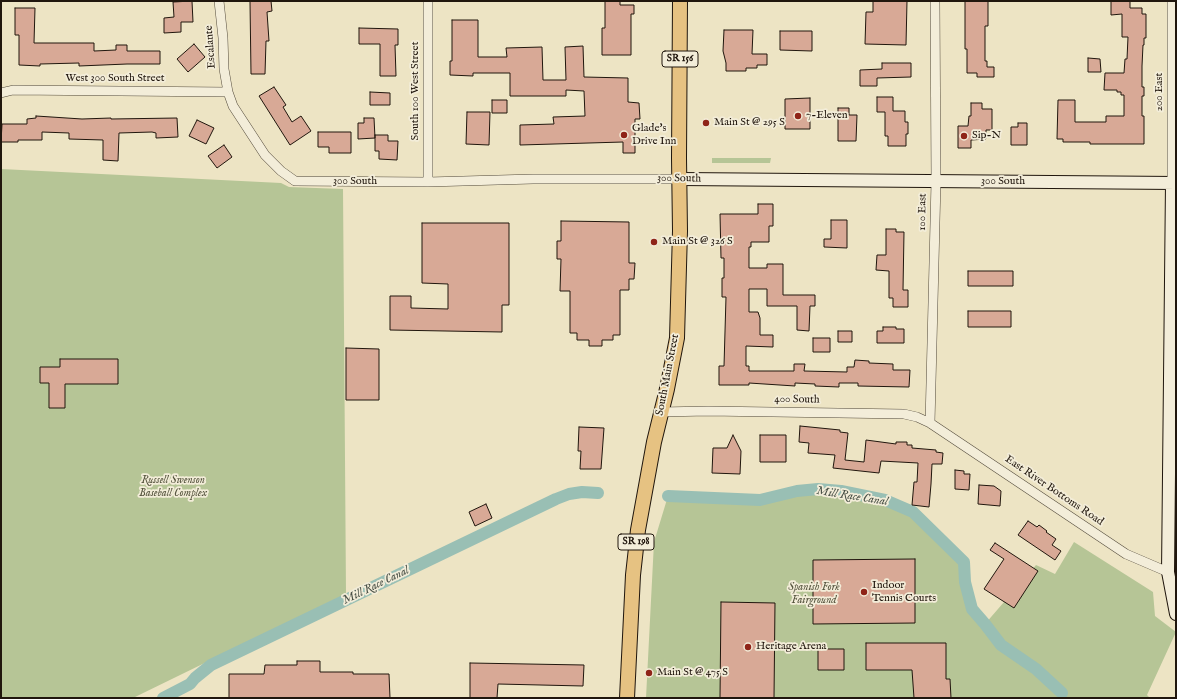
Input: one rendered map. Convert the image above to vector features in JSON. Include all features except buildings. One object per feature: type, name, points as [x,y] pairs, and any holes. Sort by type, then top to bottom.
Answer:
[{"type":"main road","name":"South Main Street","points":[[627,698],[632,590],[638,530],[654,442],[677,338],[680,268],[680,1]]},
{"type":"main road","name":"300 South","points":[[680,179],[1174,183]]},
{"type":"main road","points":[[1174,183],[1168,572],[1176,614]]},
{"type":"street","name":"Escalante","points":[[219,1],[223,38],[224,68],[228,92]]},
{"type":"street","name":"South 100 West Street","points":[[428,1],[428,182]]},
{"type":"street","name":"100 East","points":[[930,423],[936,182],[936,1]]},
{"type":"street","name":"200 East","points":[[1172,1],[1174,183]]},
{"type":"street","name":"West 300 South Street","points":[[1,93],[13,90],[228,92]]},
{"type":"street","name":"300 South","points":[[228,92],[233,106],[265,155],[281,171],[295,181],[428,182],[548,179],[680,179]]},
{"type":"street","name":"400 South","points":[[661,412],[708,411],[904,414],[917,417],[930,423]]},
{"type":"street","name":"East River Bottoms Road","points":[[930,423],[1126,554],[1168,572]]},
{"type":"green space","points":[[712,158],[771,158],[770,163],[712,163]]},
{"type":"green space","name":"Russell Swenson Baseball Complex","points":[[1,169],[281,183],[289,187],[343,189],[346,594],[133,698],[1,698]]},
{"type":"green space","name":"Spanish Fork Fairground","points":[[818,489],[841,491],[885,500],[913,512],[964,562],[965,582],[972,609],[985,624],[1036,565],[1055,574],[1074,542],[1153,592],[1155,616],[1176,632],[1147,695],[1150,698],[646,698],[654,542],[668,496],[760,500],[797,491]]},
{"type":"waterway","name":"Mill Race Canal","points":[[668,496],[760,500],[797,491],[818,489],[841,491],[885,500],[913,512],[964,562],[965,582],[972,609],[1001,645],[1036,669],[1062,693]]},
{"type":"waterway","name":"Mill Race Canal","points":[[163,698],[190,684],[211,665],[556,499],[569,494],[582,492],[598,493]]},
{"type":"place","name":"7-Eleven","points":[[798,116]]},
{"type":"place","name":"Main St @ 295 S","points":[[706,123]]},
{"type":"place","name":"Glade's Drive Inn","points":[[624,135]]},
{"type":"place","name":"Sip-N","points":[[964,136]]},
{"type":"place","name":"Main St @ 326 S","points":[[654,242]]},
{"type":"place","name":"Indoor Tennis Courts","points":[[864,592]]},
{"type":"place","name":"Heritage Arena","points":[[748,647]]},
{"type":"place","name":"Main St @ 475 S","points":[[649,673]]}]
